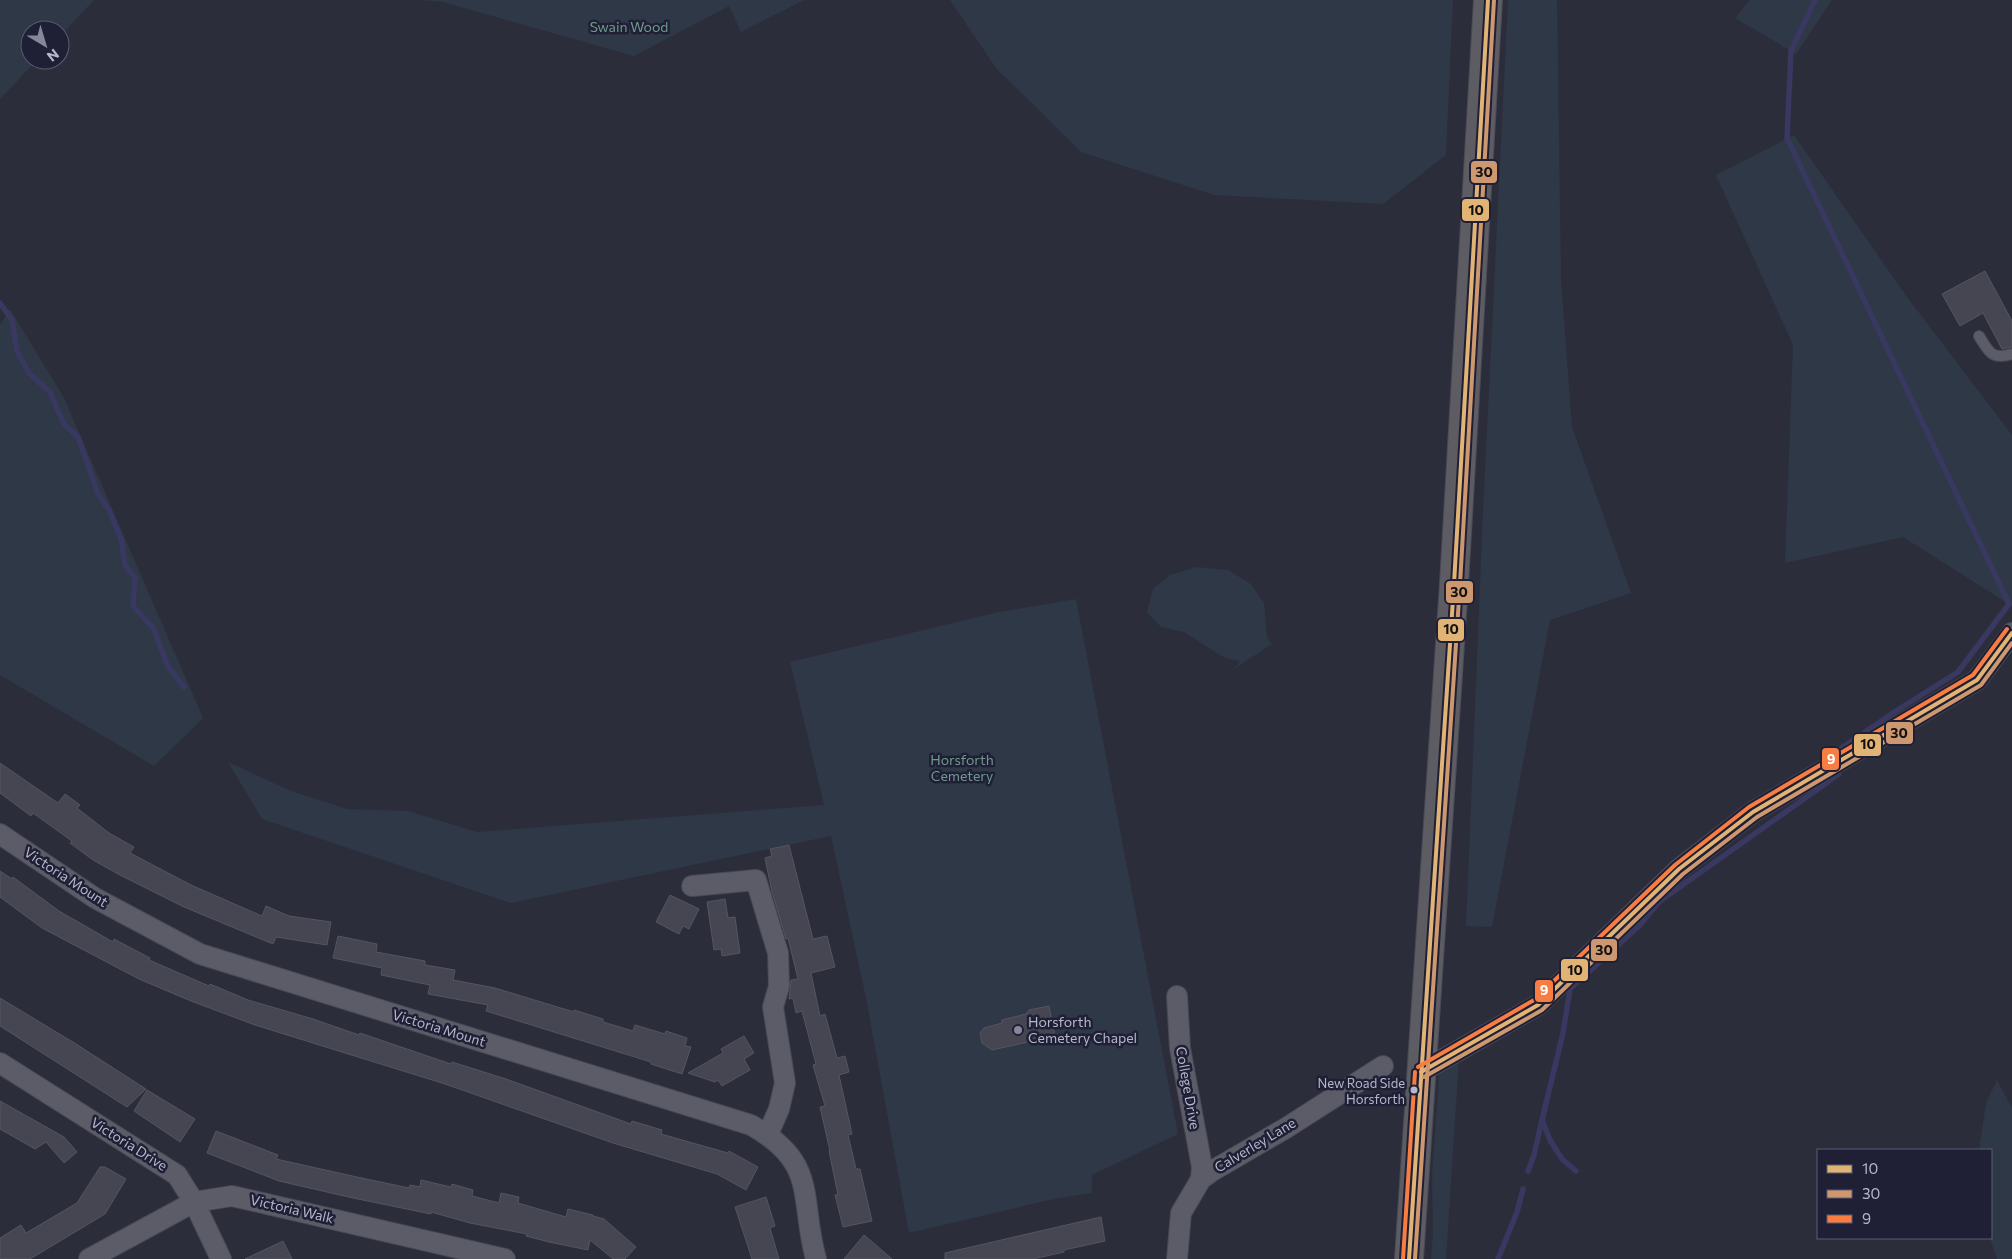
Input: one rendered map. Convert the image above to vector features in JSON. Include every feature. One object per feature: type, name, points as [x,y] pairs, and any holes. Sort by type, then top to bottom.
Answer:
[{"type":"highway","points":[[1409,1259],[1454,574],[1488,0]]},
{"type":"street","points":[[1421,1072],[1538,1005],[1679,869],[1753,812],[1977,680],[2012,633]]},
{"type":"street","name":"Victoria Mount","points":[[0,834],[95,898],[200,954],[751,1126],[768,1134],[790,1155],[799,1173],[806,1193],[816,1259]]},
{"type":"street","points":[[692,886],[756,880],[778,953],[779,986],[773,1007],[785,1083],[779,1109],[768,1134]]},
{"type":"street","name":"College Drive","points":[[1177,996],[1180,1048],[1202,1167],[1201,1179]]},
{"type":"street","name":"Victoria Drive","points":[[0,1064],[177,1175],[194,1202],[220,1259]]},
{"type":"street","name":"Calverley Lane","points":[[1177,1259],[1181,1213],[1201,1179],[1212,1170],[1286,1128],[1383,1066]]},
{"type":"street","name":"Victoria Walk","points":[[89,1259],[194,1202],[237,1196],[505,1259]]},
{"type":"lane","points":[[1979,336],[1988,352],[1995,356],[2004,357],[2012,354]]},
{"type":"green space","points":[[0,0],[94,0],[70,25],[70,20],[20,20],[20,70],[28,70],[0,99]]},
{"type":"green space","name":"Swain Wood","points":[[421,0],[804,0],[741,32],[729,6],[634,56],[443,2]]},
{"type":"green space","points":[[950,0],[1453,0],[1446,155],[1383,204],[1214,195],[1081,152],[996,68]]},
{"type":"green space","points":[[1508,0],[1557,0],[1561,279],[1572,427],[1631,593],[1550,620],[1492,927],[1466,926],[1483,513]]},
{"type":"green space","points":[[1750,0],[1832,0],[1796,54],[1735,18]]},
{"type":"green space","points":[[1794,135],[1907,297],[2012,435],[2012,606],[1903,537],[1785,563],[1793,345],[1716,175]]},
{"type":"green space","points":[[10,309],[64,398],[203,718],[154,766],[0,675],[0,325]]},
{"type":"green space","points":[[1196,567],[1228,570],[1251,584],[1264,603],[1267,637],[1272,644],[1234,669],[1240,661],[1225,658],[1184,632],[1161,627],[1147,612],[1153,589],[1170,575]]},
{"type":"green space","name":"Horsforth Cemetery","points":[[1076,599],[1178,1134],[1092,1175],[1092,1193],[1058,1198],[909,1233],[866,998],[831,836],[511,903],[262,819],[228,762],[291,791],[347,809],[408,811],[477,832],[824,805],[790,662],[999,612]]},
{"type":"green space","points":[[1459,1058],[1446,1259],[1431,1259],[1433,1232],[1432,1174],[1440,1066]]},
{"type":"green space","points":[[1997,1080],[2012,1108],[2012,1259],[1997,1259],[1990,1239],[1992,1239],[1992,1149],[1979,1149],[1986,1103]]},
{"type":"building","points":[[1985,271],[2012,321],[2012,347],[2002,349],[1983,313],[1960,326],[1942,294]]},
{"type":"building","points":[[0,763],[58,803],[65,794],[80,805],[77,808],[109,833],[134,847],[130,853],[191,885],[262,916],[266,906],[289,916],[331,922],[327,945],[276,937],[273,944],[184,907],[118,874],[93,860],[70,843],[72,841],[33,813],[31,816],[0,793]]},
{"type":"building","points":[[789,845],[813,939],[827,936],[835,967],[811,973],[820,1016],[825,1014],[837,1058],[845,1056],[849,1072],[839,1075],[852,1134],[848,1135],[856,1169],[860,1169],[872,1221],[843,1227],[835,1195],[838,1195],[820,1107],[825,1106],[813,1065],[816,1064],[802,1011],[796,1013],[793,998],[789,999],[791,980],[798,979],[788,938],[786,939],[772,892],[765,858],[772,856],[770,849]]},
{"type":"building","points":[[0,871],[12,879],[13,877],[59,911],[113,942],[114,939],[150,958],[149,960],[209,986],[210,984],[248,1000],[359,1035],[360,1033],[451,1064],[452,1062],[506,1079],[631,1124],[632,1121],[662,1130],[661,1134],[728,1153],[729,1151],[758,1167],[746,1190],[717,1174],[613,1143],[445,1084],[255,1025],[191,1001],[139,979],[42,928],[0,897]]},
{"type":"building","points":[[670,895],[699,909],[689,929],[683,926],[679,934],[656,922]]},
{"type":"building","points":[[725,899],[728,918],[735,917],[740,953],[722,956],[721,949],[714,950],[707,902]]},
{"type":"building","points":[[338,936],[377,944],[376,952],[425,961],[425,965],[455,970],[453,980],[495,988],[574,1012],[574,1010],[603,1019],[603,1022],[633,1031],[635,1025],[665,1034],[666,1031],[687,1038],[685,1046],[691,1047],[682,1074],[651,1064],[651,1062],[486,1011],[488,1005],[428,994],[430,985],[381,975],[382,968],[333,958]]},
{"type":"building","points":[[0,998],[146,1089],[127,1107],[0,1026]]},
{"type":"building","name":"Horsforth Cemetery Chapel","points":[[1049,1006],[1055,1036],[992,1050],[982,1043],[980,1033],[984,1028],[1002,1023],[1002,1020],[1026,1014],[1029,1010]]},
{"type":"building","points":[[744,1036],[754,1053],[744,1059],[750,1070],[722,1086],[718,1080],[715,1082],[688,1073],[723,1053],[721,1049]]},
{"type":"building","points":[[147,1090],[195,1119],[180,1142],[134,1111]]},
{"type":"building","points":[[0,1101],[64,1137],[77,1152],[64,1163],[46,1142],[35,1149],[0,1129]]},
{"type":"building","points":[[216,1131],[278,1155],[276,1159],[409,1188],[410,1185],[420,1187],[421,1180],[451,1187],[452,1184],[473,1190],[472,1196],[499,1203],[501,1193],[519,1197],[518,1203],[566,1217],[568,1209],[593,1215],[604,1219],[636,1247],[625,1259],[613,1259],[590,1240],[588,1250],[526,1236],[527,1234],[470,1223],[431,1212],[431,1214],[279,1181],[207,1153]]},
{"type":"building","points":[[100,1167],[105,1167],[126,1179],[105,1214],[30,1259],[0,1259],[0,1238],[21,1225],[26,1233],[77,1203]]},
{"type":"building","points":[[766,1197],[775,1226],[770,1228],[779,1259],[752,1259],[735,1207]]},
{"type":"building","points":[[1101,1217],[1105,1241],[1033,1259],[945,1259],[945,1253]]},
{"type":"building","points":[[864,1235],[877,1246],[892,1259],[844,1259]]},
{"type":"building","points":[[283,1241],[292,1259],[245,1259]]},
{"type":"waterway","points":[[1815,0],[1791,51],[1787,138],[2009,604],[1958,672],[1837,751]]},
{"type":"waterway","points":[[0,303],[12,320],[17,351],[29,373],[50,392],[64,424],[78,437],[98,494],[109,510],[121,539],[125,565],[135,578],[133,606],[154,629],[167,665],[184,687]]},
{"type":"waterway","points":[[1576,1171],[1562,1159],[1550,1140],[1542,1120],[1563,1033],[1570,989],[1640,925],[1660,901],[1839,774]]},
{"type":"waterway","points":[[1528,1171],[1534,1155],[1542,1120]]},
{"type":"waterway","points":[[1498,1259],[1517,1212],[1523,1189]]},
{"type":"transit line","name":"10","points":[[1409,1259],[1454,584],[1488,0]]},
{"type":"transit line","name":"30","points":[[1415,1259],[1460,584],[1494,0]]},
{"type":"transit line","name":"9","points":[[1418,1067],[1534,1000],[1675,865],[1749,807],[1973,675],[2007,629]]},
{"type":"transit line","name":"10","points":[[1421,1072],[1538,1005],[1679,869],[1753,812],[1977,680],[2012,633]]},
{"type":"transit line","name":"30","points":[[1424,1077],[1542,1010],[1683,874],[1757,817],[1981,685],[2012,643]]},
{"type":"transit line","name":"9","points":[[1403,1259],[1415,1072]]},
{"type":"place","name":"Horsforth Cemetery Chapel","points":[[1018,1030]]},
{"type":"place","name":"New Road Side Horsforth","points":[[1414,1090]]}]
